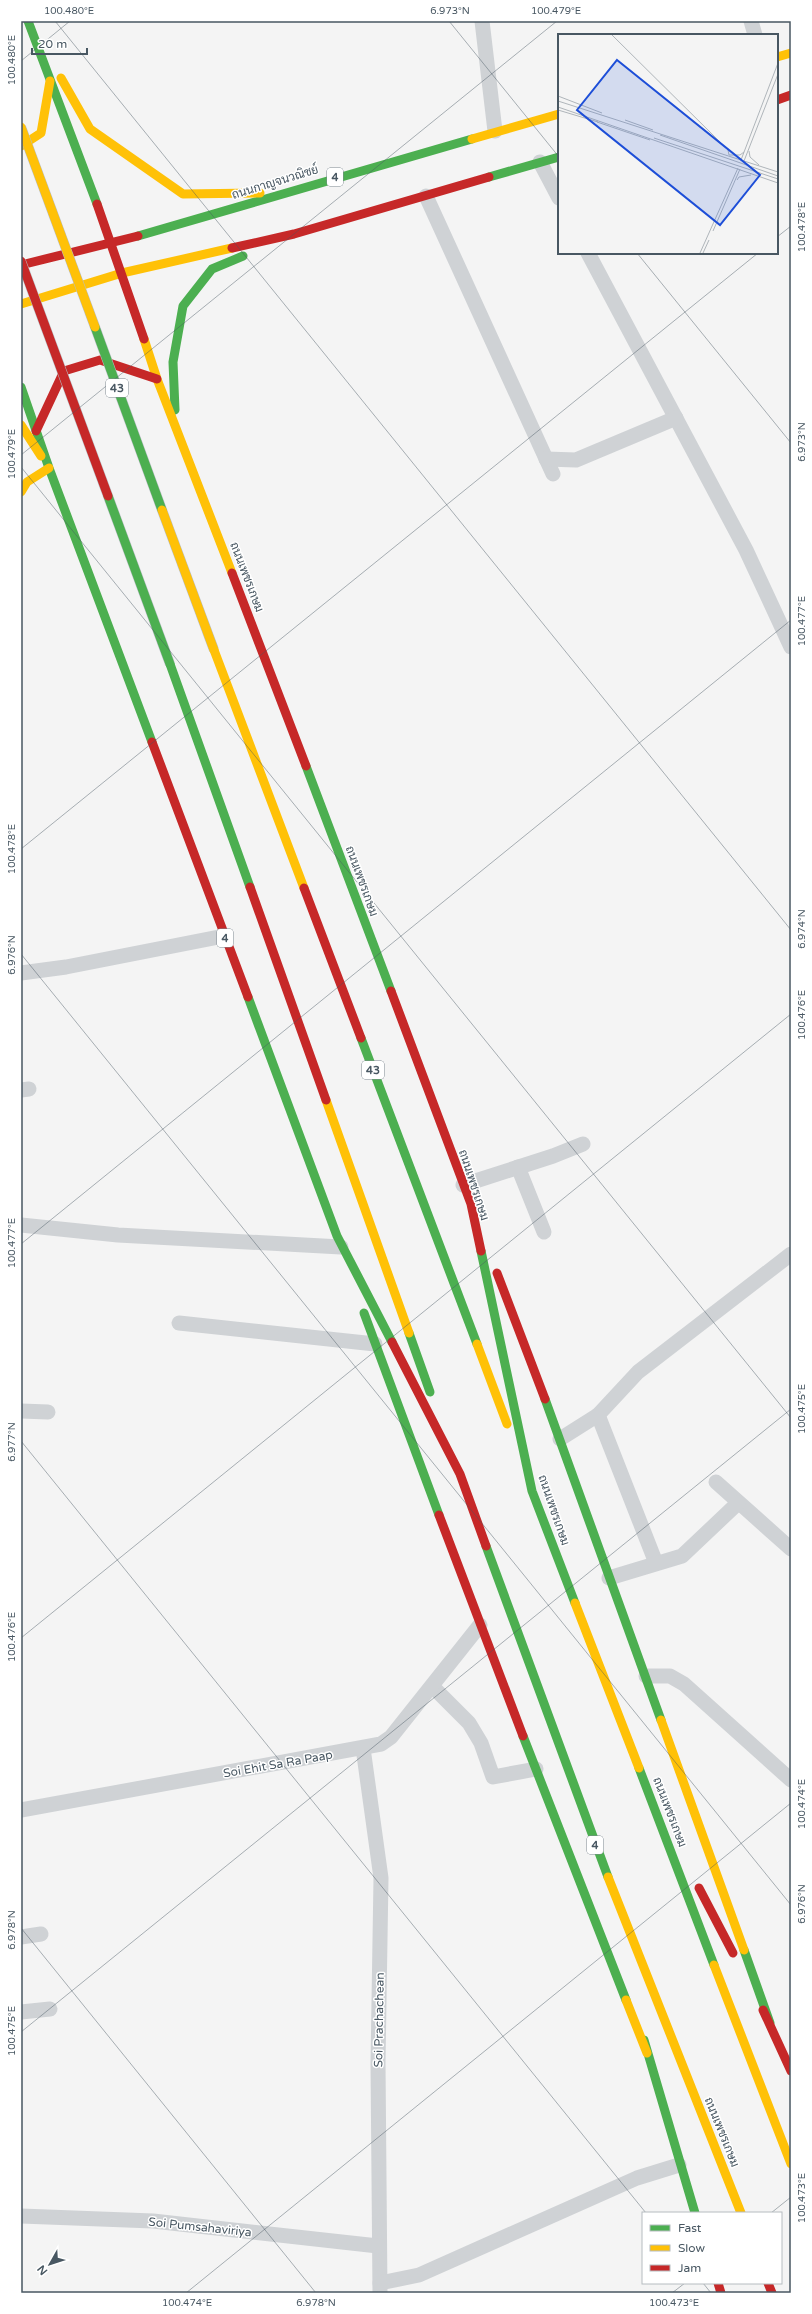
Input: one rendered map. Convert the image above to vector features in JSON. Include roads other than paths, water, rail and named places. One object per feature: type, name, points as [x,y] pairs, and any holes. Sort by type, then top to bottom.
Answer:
[{"type":"main road","name":"ถนนเพชรเกษม","points":[[28,21],[112,244],[157,379],[280,696],[470,1204],[532,1491],[653,1800],[791,2164]]},
{"type":"main road","points":[[28,21],[90,129],[182,194],[277,194]]},
{"type":"main road","points":[[778,57],[791,53]]},
{"type":"main road","points":[[21,146],[41,133],[50,80]]},
{"type":"main road","points":[[778,100],[791,95]]},
{"type":"main road","name":"ถนนกาญจนวณิชย์","points":[[21,265],[112,244],[277,194],[558,114]]},
{"type":"main road","name":"43","points":[[21,127],[214,650],[532,1491]]},
{"type":"main road","points":[[21,304],[122,273],[294,234],[558,157]]},
{"type":"main road","points":[[176,428],[173,362],[183,306],[212,269],[294,234]]},
{"type":"main road","points":[[21,261],[170,664],[460,1474]]},
{"type":"main road","points":[[36,430],[64,371],[100,360],[157,379]]},
{"type":"main road","name":"ถนนเพชรเกษม","points":[[21,387],[49,468],[339,1241],[460,1474],[601,1860],[741,2212]]},
{"type":"main road","points":[[21,425],[49,468],[27,482],[21,492]]},
{"type":"main road","points":[[470,1204],[560,1439],[770,2023],[791,2071]]},
{"type":"main road","points":[[339,1241],[375,1344],[480,1625],[647,2053]]},
{"type":"main road","points":[[653,1800],[686,1863]]},
{"type":"main road","points":[[601,1860],[616,1921]]},
{"type":"main road","points":[[693,1877],[770,2023]]},
{"type":"main road","points":[[630,1983],[647,2053],[679,2165],[695,2212]]},
{"type":"street","points":[[482,21],[495,131]]},
{"type":"street","points":[[751,21],[755,34]]},
{"type":"street","points":[[540,162],[558,196]]},
{"type":"street","points":[[426,196],[553,474]]},
{"type":"street","points":[[589,254],[746,550],[791,647]]},
{"type":"street","points":[[546,459],[576,460],[676,418]]},
{"type":"street","points":[[21,973],[66,967],[224,936]]},
{"type":"street","points":[[463,1185],[583,1144]]},
{"type":"street","points":[[518,1167],[544,1232]]},
{"type":"street","points":[[21,1225],[118,1235],[339,1241]]},
{"type":"street","points":[[560,1439],[598,1415],[638,1372],[791,1254]]},
{"type":"street","points":[[179,1323],[375,1344]]},
{"type":"street","points":[[21,1411],[48,1412]]},
{"type":"street","points":[[598,1415],[656,1563]]},
{"type":"street","points":[[716,1482],[791,1549]]},
{"type":"street","points":[[609,1578],[682,1556],[738,1503]]},
{"type":"street","name":"Soi Ehit Sa Ra Paap","points":[[21,1810],[381,1744],[391,1738],[480,1625]]},
{"type":"street","points":[[646,1676],[670,1676],[684,1684],[791,1780]]},
{"type":"street","points":[[432,1687],[469,1722],[481,1743],[493,1777],[536,1769]]},
{"type":"street","name":"Soi Prachachean","points":[[363,1748],[381,1878],[378,2063],[378,2246],[380,2288]]},
{"type":"street","points":[[21,1937],[41,1934]]},
{"type":"street","points":[[21,2012],[50,2009]]},
{"type":"street","points":[[380,2288],[419,2275],[637,2178],[679,2165]]},
{"type":"street","name":"Soi Pumsahaviriya","points":[[21,2216],[153,2221],[378,2246]]}]
